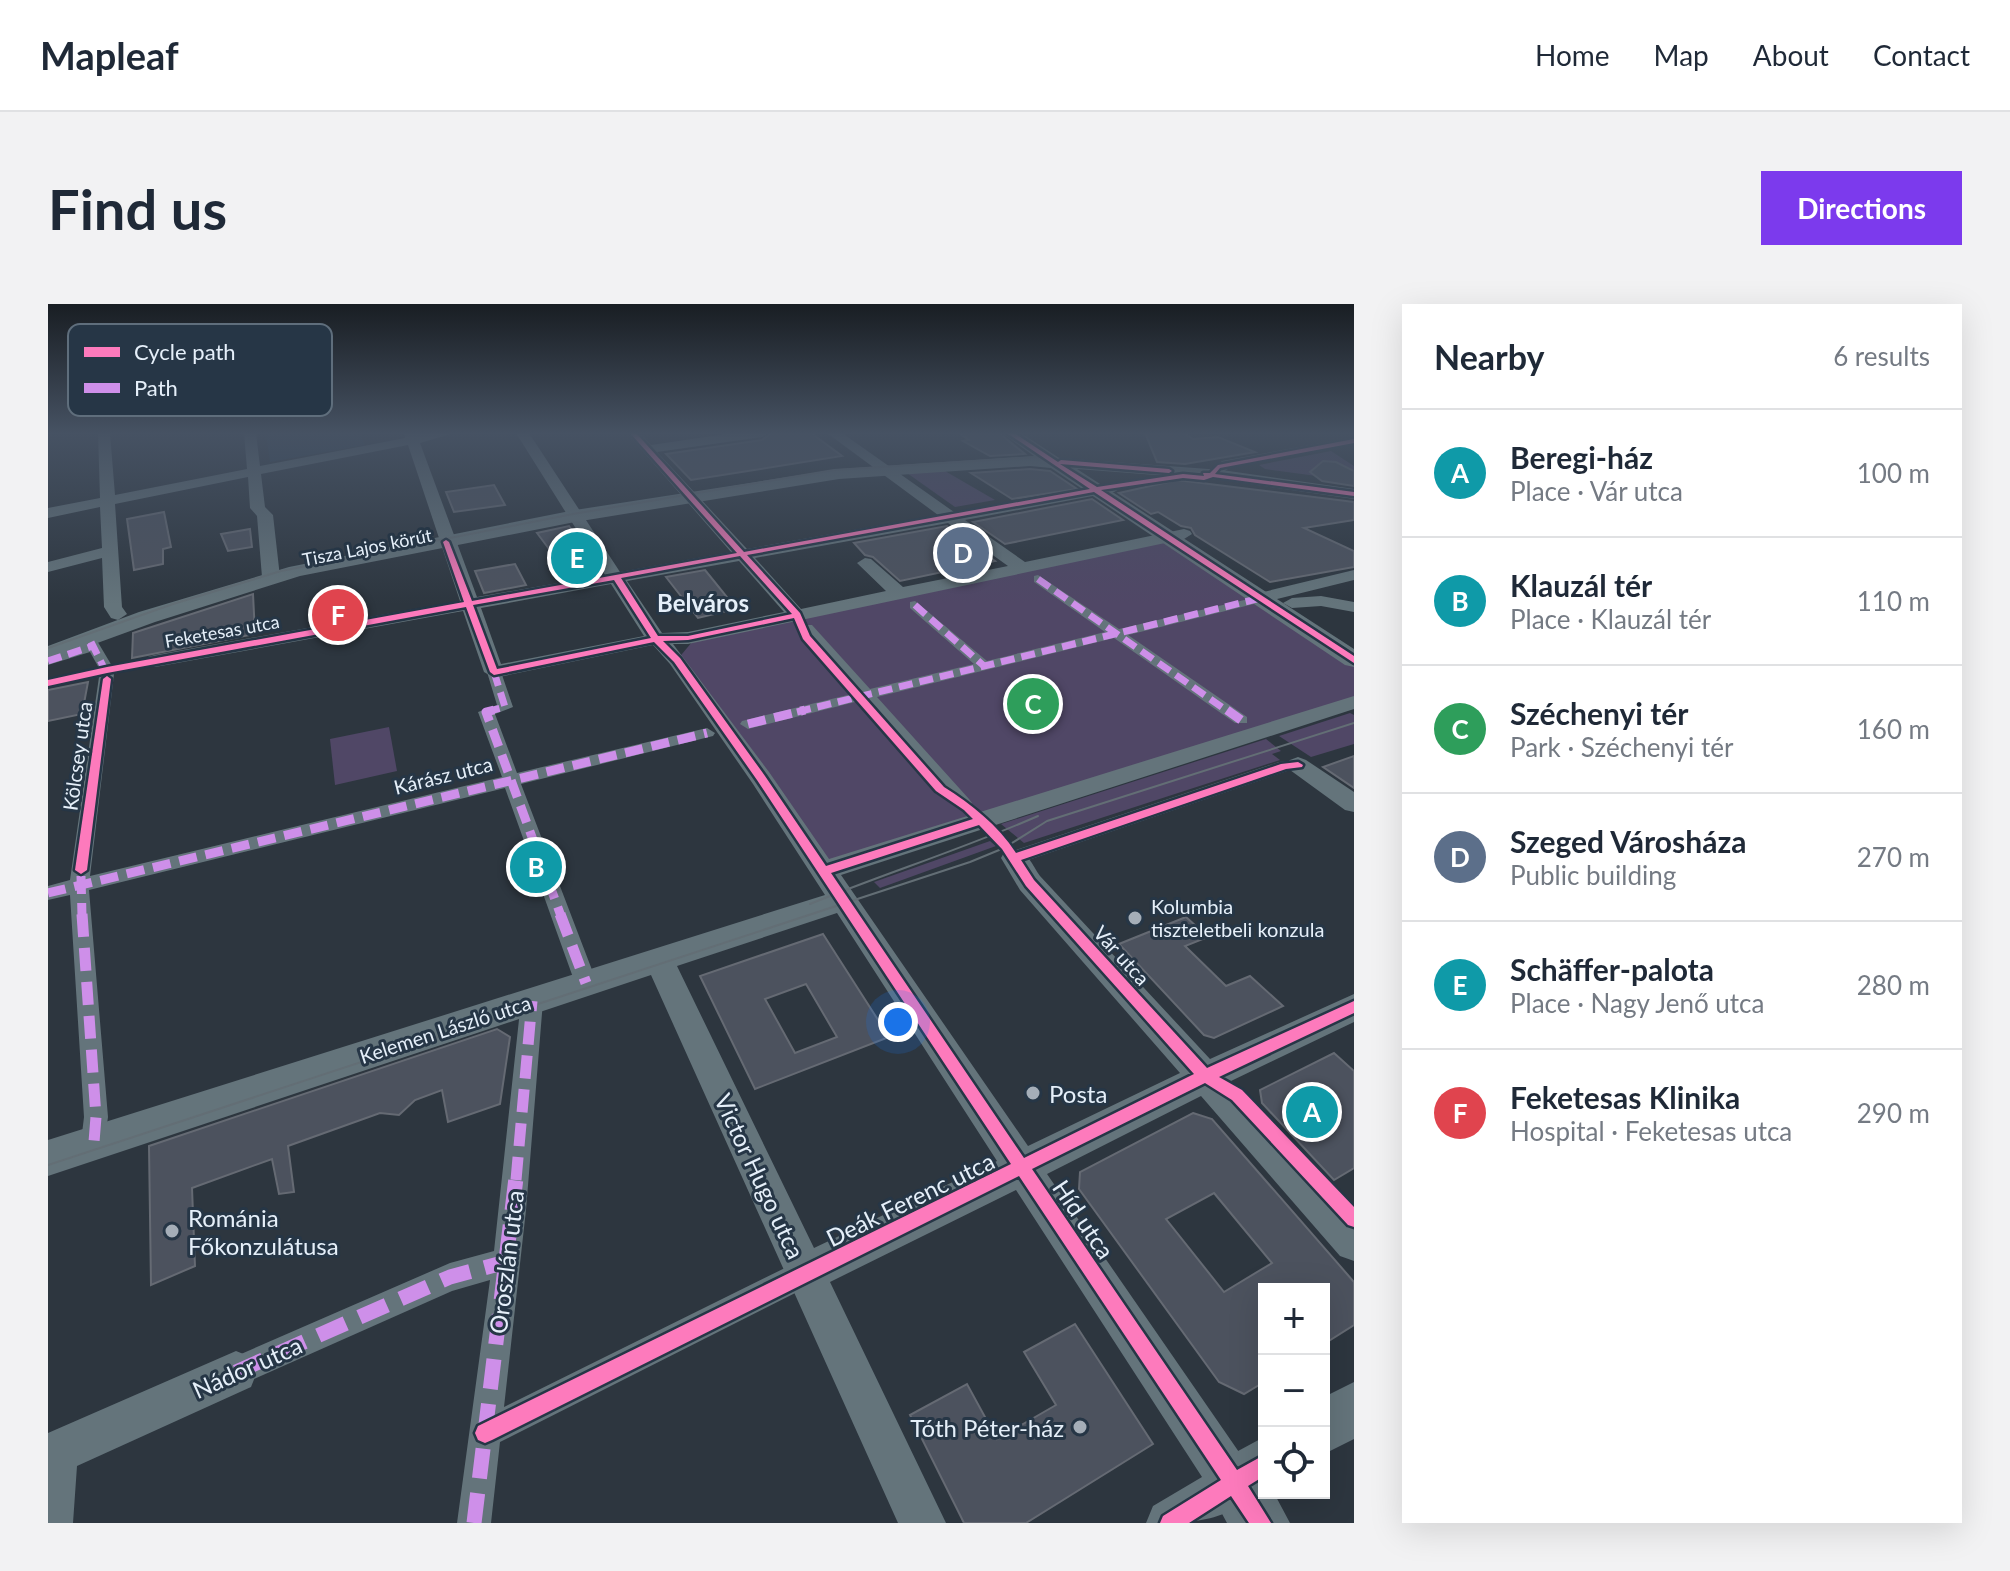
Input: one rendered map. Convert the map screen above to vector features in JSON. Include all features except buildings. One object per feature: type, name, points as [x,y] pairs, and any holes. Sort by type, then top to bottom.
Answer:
[{"type":"street","points":[[108,490],[113,607],[118,614]]},
{"type":"street","points":[[48,513],[155,490]]},
{"type":"street","points":[[256,490],[258,508],[265,515],[271,572]]},
{"type":"street","points":[[429,490],[505,707],[486,712],[586,983]]},
{"type":"street","name":"Híd utca","points":[[558,490],[656,639],[677,660],[843,900],[1023,1169],[1253,1491]]},
{"type":"street","points":[[684,490],[963,803]]},
{"type":"street","name":"Tisza Lajos körút","points":[[48,638],[118,614],[271,572],[572,512],[708,490]]},
{"type":"street","points":[[912,490],[1021,567]]},
{"type":"street","name":"Feketesas utca","points":[[155,661],[1095,490]]},
{"type":"street","points":[[1109,490],[1275,600],[1354,646]]},
{"type":"street","name":"Tisza Lajos körút","points":[[1329,490],[1354,494]]},
{"type":"street","points":[[494,672],[656,639],[802,621],[899,593],[1177,535]]},
{"type":"street","points":[[835,537],[899,593]]},
{"type":"street","points":[[48,567],[111,551]]},
{"type":"street","name":"Tisza Lajos körút","points":[[48,654],[271,572]]},
{"type":"street","points":[[748,724],[1116,633],[1275,600],[1314,585],[1354,575]]},
{"type":"street","points":[[1038,579],[1241,720]]},
{"type":"street","points":[[1314,585],[1312,591],[1330,602]]},
{"type":"street","points":[[1275,600],[1330,602],[1354,607]]},
{"type":"street","points":[[1275,600],[1354,660]]},
{"type":"street","points":[[915,605],[984,666]]},
{"type":"street","points":[[677,660],[683,650],[703,635]]},
{"type":"street","points":[[48,661],[92,644],[107,674]]},
{"type":"street","points":[[48,683],[107,674],[155,661]]},
{"type":"street","name":"Kölcsey utca","points":[[94,1142],[96,1117],[79,885],[107,674]]},
{"type":"street","points":[[823,871],[1354,702]]},
{"type":"street","name":"Kárász utca","points":[[48,893],[192,851],[511,782],[707,733]]},
{"type":"street","points":[[1014,858],[1285,766],[1298,765],[1354,804]]},
{"type":"street","name":"Vár utca","points":[[1014,858],[1030,883],[1354,1242]]},
{"type":"street","name":"Kelemen László utca","points":[[48,1158],[843,900]]},
{"type":"street","name":"Victor Hugo utca","points":[[659,959],[922,1523]]},
{"type":"street","name":"Oroszlán utca","points":[[474,1523],[506,1262],[532,1001]]},
{"type":"street","name":"Deák Ferenc utca","points":[[485,1433],[805,1273],[1023,1169],[1205,1076],[1354,1007]]},
{"type":"street","name":"Nádor utca","points":[[49,1523],[55,1453],[450,1277],[506,1262]]},
{"type":"street","points":[[1330,1423],[1354,1409]]},
{"type":"street","points":[[1170,1523],[1253,1491]]},
{"type":"shaded area","points":[[931,490],[978,490],[995,500],[955,507]]},
{"type":"shaded area","points":[[1169,536],[1354,660],[1354,702],[823,871],[677,660],[692,642]]},
{"type":"shaded area","points":[[1350,713],[1354,715],[1354,744],[1311,757],[1279,736]]},
{"type":"shaded area","points":[[389,727],[397,771],[335,785],[330,739]]},
{"type":"shaded area","points":[[1266,739],[1281,751],[1272,754],[1280,760],[1024,843],[1001,824]]},
{"type":"shaded area","points":[[990,841],[996,846],[880,888],[874,882]]},
{"type":"tram line","points":[[48,648],[173,604],[281,571],[573,514],[716,490]]},
{"type":"tram line","points":[[1105,490],[1354,655]]},
{"type":"tram line","points":[[1346,490],[1354,491]]},
{"type":"tram line","points":[[48,1165],[970,862],[1004,848],[1047,821],[1354,723]]},
{"type":"tram line","points":[[810,904],[1038,816]]},
{"type":"marked path","points":[[1038,579],[1241,720]]},
{"type":"marked path","points":[[748,724],[1261,598]]},
{"type":"marked path","points":[[915,605],[984,666]]},
{"type":"marked path","points":[[91,642],[107,674]]},
{"type":"marked path","points":[[48,661],[93,646]]},
{"type":"marked path","points":[[494,672],[505,707],[486,712],[586,983]]},
{"type":"marked path","points":[[48,893],[707,733]]},
{"type":"marked path","points":[[81,876],[82,940],[96,1117],[94,1142]]},
{"type":"marked path","points":[[474,1523],[513,1210],[532,1001]]},
{"type":"marked path","points":[[236,1372],[450,1277],[506,1262]]},
{"type":"cycle path","points":[[684,490],[797,615],[806,637],[940,789],[968,807],[1006,846],[1030,883],[1205,1076],[1237,1095],[1354,1219]]},
{"type":"cycle path","points":[[48,683],[1093,490]]},
{"type":"cycle path","points":[[1096,490],[1354,660]]},
{"type":"cycle path","points":[[1323,490],[1354,494]]},
{"type":"cycle path","points":[[446,542],[494,672],[656,639],[688,638],[797,615]]},
{"type":"cycle path","points":[[616,577],[656,639],[677,660],[761,778],[1261,1523]]},
{"type":"cycle path","points":[[81,870],[107,679]]},
{"type":"cycle path","points":[[1014,858],[1285,766],[1298,765]]},
{"type":"cycle path","points":[[823,871],[981,820]]},
{"type":"cycle path","points":[[485,1433],[1205,1076],[1354,1007]]},
{"type":"cycle path","points":[[1170,1523],[1258,1469]]},
{"type":"place","name":"Szeged Városháza","points":[[963,553]]},
{"type":"place","name":"Schäffer-palota","points":[[577,558]]},
{"type":"place","name":"Feketesas Klinika","points":[[338,615]]},
{"type":"place","name":"Széchenyi tér","points":[[1033,704]]},
{"type":"place","name":"Klauzál tér","points":[[536,867]]},
{"type":"place","name":"Kolumbia tiszteletbeli konzula","points":[[1135,918]]},
{"type":"place","name":"Posta","points":[[1033,1093]]},
{"type":"place","name":"Beregi-ház","points":[[1312,1112]]},
{"type":"place","name":"Románia Főkonzulátusa","points":[[172,1231]]},
{"type":"place","name":"Tóth Péter-ház","points":[[1080,1427]]},
{"type":"district","name":"Belváros","points":[[703,602]]}]
